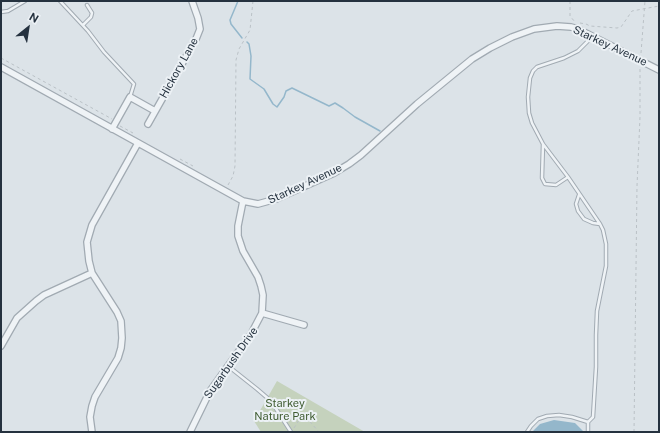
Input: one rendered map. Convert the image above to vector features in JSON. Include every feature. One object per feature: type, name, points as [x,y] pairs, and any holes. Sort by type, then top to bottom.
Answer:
[{"type":"street","name":"Hickory Lane","points":[[148,124],[196,39],[200,29],[192,1]]},
{"type":"street","name":"Starkey Avenue","points":[[1,67],[243,201],[258,204],[276,199],[334,173],[349,164],[417,104],[472,59],[512,37],[534,29],[556,26],[571,27],[593,36],[659,70]]},
{"type":"street","name":"Hickory Lane","points":[[130,97],[155,111]]},
{"type":"street","points":[[112,129],[130,97]]},
{"type":"street","points":[[92,432],[90,417],[92,406],[95,397],[118,358],[122,338],[121,321],[117,312],[92,273],[87,250],[89,234],[92,225],[138,143]]},
{"type":"street","name":"Sugarbush Drive","points":[[192,431],[210,391],[251,334],[262,313],[263,295],[261,286],[243,251],[238,236],[238,226],[243,201]]},
{"type":"street","points":[[1,346],[17,318],[36,301],[48,293],[92,273]]},
{"type":"street","name":"Sugarbush Drive","points":[[262,313],[304,325]]},
{"type":"lane","points":[[1,12],[8,11],[25,1]]},
{"type":"lane","points":[[62,2],[83,25],[104,52],[134,84],[130,97]]},
{"type":"lane","points":[[83,25],[91,17],[92,13],[87,5]]},
{"type":"lane","points":[[588,432],[588,422],[593,417],[597,311],[606,266],[606,244],[600,224],[568,177],[542,144],[529,113],[528,97],[530,78],[533,71],[540,65],[564,58],[578,51],[593,36]]},
{"type":"lane","points":[[542,144],[542,178],[545,184],[556,185],[568,177]]},
{"type":"lane","points":[[580,195],[576,204],[578,212],[584,219],[592,223],[600,224]]},
{"type":"lane","points":[[227,366],[271,401],[291,432]]},
{"type":"lane","points":[[527,432],[538,419],[547,416],[565,416],[588,422]]},
{"type":"path","points":[[228,186],[233,176],[235,166],[236,60],[239,49],[250,30],[253,1]]},
{"type":"path","points":[[570,1],[570,16],[573,20],[577,23],[599,27],[621,27],[632,11],[659,6]]},
{"type":"path","points":[[634,432],[640,53],[645,1]]},
{"type":"path","points":[[291,432],[299,420],[305,416],[318,432]]},
{"type":"green space","name":"Starkey Nature Park","points":[[277,381],[365,432],[261,432],[254,421]]},
{"type":"water","points":[[554,420],[575,423],[584,432],[532,432],[540,424]]},
{"type":"waterway","points":[[238,1],[230,20],[231,24],[242,38]]},
{"type":"waterway","points":[[247,42],[249,44],[251,56],[250,79],[264,89],[273,104],[277,107],[286,91],[292,88],[329,106],[335,103],[355,117],[380,131]]}]
